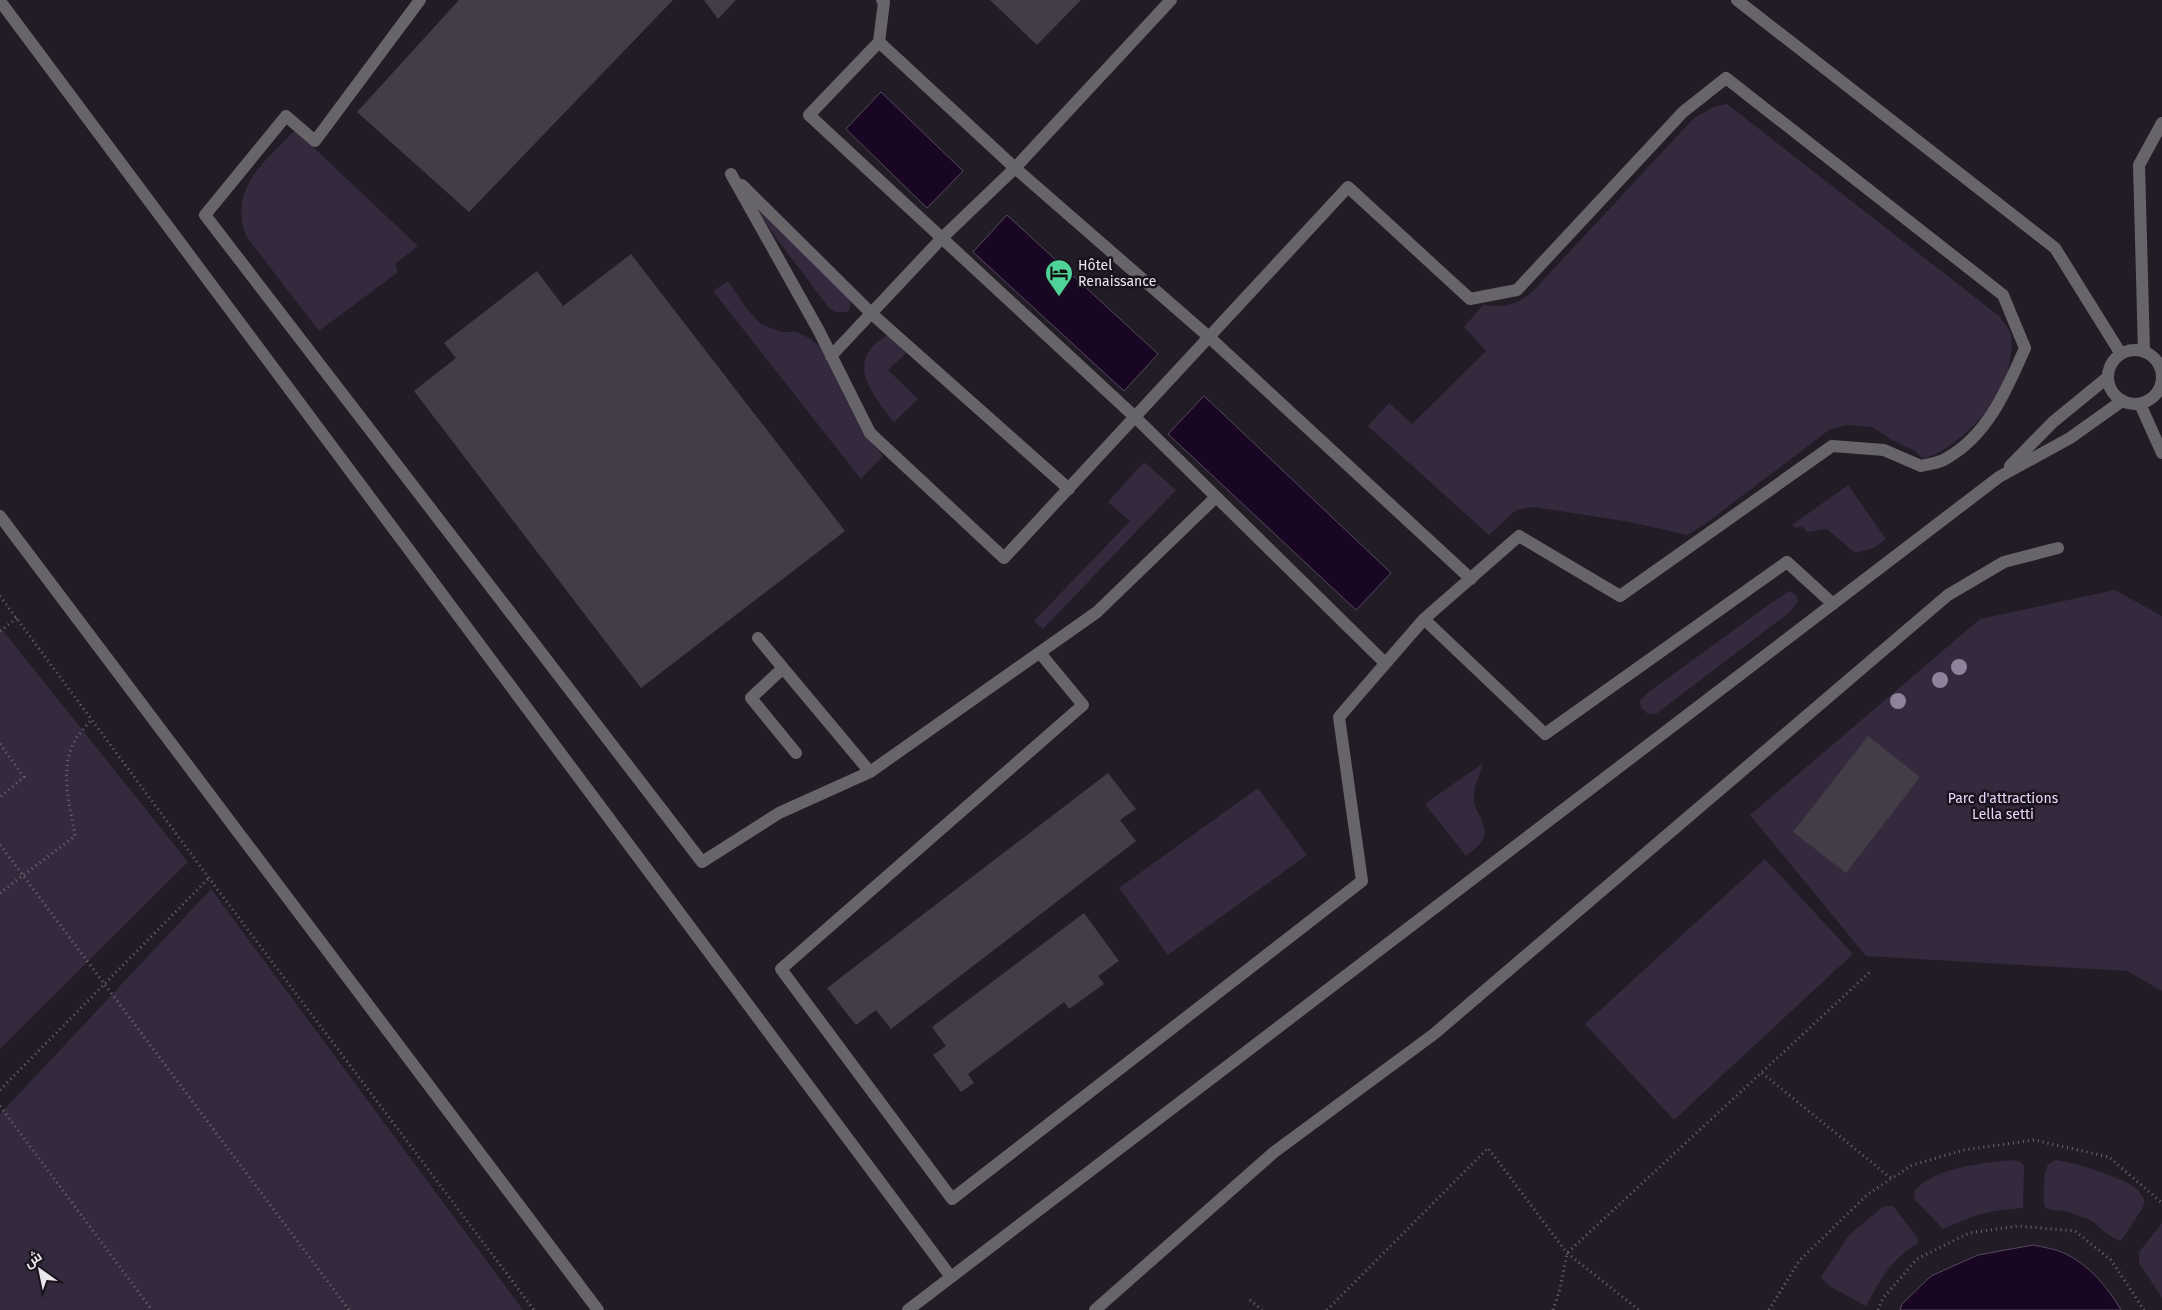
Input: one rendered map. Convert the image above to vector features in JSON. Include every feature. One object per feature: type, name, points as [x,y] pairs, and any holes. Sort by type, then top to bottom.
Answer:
[{"type":"street","points":[[420,0],[315,141],[286,116],[205,215],[702,862],[779,813],[870,772],[1098,612],[1216,497]]},
{"type":"street","points":[[882,0],[884,2],[879,42],[809,115],[1136,417],[1384,663]]},
{"type":"street","points":[[832,356],[942,238],[1015,168],[1172,0]]},
{"type":"street","points":[[1736,0],[2055,248],[2121,354]]},
{"type":"street","points":[[0,1],[951,1277]]},
{"type":"street","points":[[879,42],[1015,168],[1209,337],[1471,579]]},
{"type":"street","points":[[1040,653],[1083,704],[781,969],[952,1199],[1362,881],[1339,717],[1424,619],[1519,536],[1620,596],[1832,446],[1884,450],[1921,466],[1947,459],[1976,435],[1999,405],[2025,348],[2003,295],[1726,78],[1683,112],[1517,290],[1470,299],[1348,187],[1136,417],[1069,489],[1004,558],[870,433],[832,356],[731,174],[872,314],[1069,489]]},
{"type":"street","points":[[2144,352],[2139,166],[2161,128]]},
{"type":"street","points":[[908,1310],[1999,477],[2053,422],[2108,377],[2114,360],[2121,354],[2128,351],[2144,352],[2156,361],[2162,376],[2161,385],[2153,397],[2140,404],[2122,401],[2112,391],[2108,377]]},
{"type":"street","points":[[1999,477],[2070,438],[2122,401]]},
{"type":"street","points":[[2140,404],[2162,453]]},
{"type":"street","points":[[0,516],[598,1310]]},
{"type":"street","points":[[1095,1310],[1273,1153],[1434,1034],[1948,595],[2004,562],[2058,548]]},
{"type":"street","points":[[1424,619],[1545,734],[1787,562],[1833,604]]},
{"type":"street","points":[[758,638],[870,772]]},
{"type":"street","points":[[783,668],[751,698],[796,752]]},
{"type":"path","points":[[0,596],[208,878],[534,1310]]},
{"type":"path","points":[[0,631],[17,618]]},
{"type":"path","points":[[0,893],[75,836],[67,784],[68,760],[76,739],[92,719]]},
{"type":"path","points":[[0,744],[24,777],[0,797]]},
{"type":"path","points":[[0,845],[349,1310]]},
{"type":"path","points":[[0,1090],[208,878]]},
{"type":"path","points":[[1553,1310],[1560,1289],[1567,1253],[1871,971]]},
{"type":"path","points":[[1762,1073],[1892,1179]]},
{"type":"path","points":[[0,1106],[152,1310]]},
{"type":"path","points":[[1770,1310],[1799,1261],[1868,1194],[1912,1165],[1964,1150],[2034,1140],[2109,1157],[2162,1203]]},
{"type":"path","points":[[1327,1310],[1488,1148],[1567,1253],[1639,1310]]},
{"type":"path","points":[[1878,1310],[1883,1298],[1917,1259],[1969,1234],[2018,1226],[2075,1231],[2111,1260],[2144,1310]]},
{"type":"path","points":[[1250,1300],[1262,1310]]},
{"type":"green space","points":[[1727,104],[1999,316],[2010,332],[2011,355],[2007,373],[1998,395],[1975,424],[1955,442],[1923,459],[1915,451],[1894,441],[1872,427],[1846,425],[1829,430],[1705,524],[1687,535],[1630,522],[1534,507],[1516,510],[1489,535],[1368,426],[1389,403],[1412,424],[1486,351],[1464,327],[1483,305],[1498,306],[1515,303],[1533,291],[1693,119],[1713,107]]},
{"type":"green space","points":[[295,130],[418,246],[395,264],[398,272],[319,331],[246,236],[242,219],[242,204],[252,177]]},
{"type":"green space","points":[[752,202],[852,301],[848,312],[836,312],[829,308],[774,235]]},
{"type":"green space","points":[[728,281],[747,309],[761,324],[782,332],[797,332],[822,348],[860,427],[883,456],[861,479],[713,291]]},
{"type":"green space","points":[[888,334],[906,353],[888,370],[918,399],[894,422],[876,399],[864,371],[868,353],[874,345]]},
{"type":"green space","points":[[1144,462],[1176,490],[1043,629],[1034,621],[1130,521],[1108,502]]},
{"type":"green space","points":[[1848,485],[1886,539],[1874,548],[1855,553],[1827,529],[1807,532],[1802,526],[1796,528],[1792,525]]},
{"type":"green space","name":"Parc d'attractions Lella setti","points":[[2115,590],[2162,616],[2162,991],[2127,971],[1866,956],[1750,815],[1980,619]]},
{"type":"green space","points":[[1790,591],[1796,595],[1798,601],[1790,612],[1656,714],[1648,714],[1641,708],[1640,701],[1646,694]]},
{"type":"green space","points":[[0,627],[188,862],[0,1049]]},
{"type":"green space","points":[[1483,763],[1474,794],[1474,804],[1484,828],[1484,834],[1481,843],[1466,856],[1425,804]]},
{"type":"green space","points":[[1258,788],[1307,855],[1168,955],[1119,888]]},
{"type":"green space","points":[[1765,859],[1853,954],[1674,1120],[1585,1024]]},
{"type":"green space","points":[[211,889],[523,1310],[0,1310],[0,1114]]},
{"type":"green space","points":[[2013,1160],[2020,1162],[2024,1166],[2023,1208],[1995,1211],[1974,1216],[1943,1229],[1915,1200],[1914,1192],[1933,1177],[1974,1165]]},
{"type":"green space","points":[[2055,1160],[2099,1171],[2124,1181],[2139,1191],[2145,1201],[2142,1209],[2121,1241],[2110,1236],[2092,1221],[2066,1211],[2051,1210],[2045,1207],[2044,1179],[2046,1168]]},
{"type":"green space","points":[[1884,1206],[1893,1206],[1917,1237],[1918,1243],[1908,1249],[1893,1263],[1866,1306],[1829,1286],[1821,1277],[1850,1234]]},
{"type":"green space","points":[[2162,1223],[2162,1298],[2139,1263],[2139,1252]]},
{"type":"shaded area","points":[[881,92],[963,171],[927,208],[846,129]]},
{"type":"shaded area","points":[[1007,215],[1158,354],[1124,391],[973,252]]},
{"type":"shaded area","points":[[1204,396],[1391,573],[1356,610],[1168,434]]},
{"type":"shaded area","points":[[2033,1245],[2049,1248],[2073,1258],[2097,1277],[2121,1310],[1900,1310],[1902,1304],[1931,1276],[1978,1255]]},
{"type":"building","points":[[459,0],[673,0],[469,212],[357,112]]},
{"type":"building","points":[[704,0],[736,0],[718,19]]},
{"type":"building","points":[[990,0],[1081,0],[1037,45]]},
{"type":"building","points":[[631,254],[845,531],[641,688],[414,391],[456,358],[444,343],[537,271],[563,306]]},
{"type":"building","points":[[1868,736],[1920,777],[1846,873],[1793,832]]},
{"type":"building","points":[[1108,773],[1136,809],[1120,820],[1136,841],[891,1029],[876,1010],[856,1025],[827,988]]},
{"type":"building","points":[[1084,913],[1119,961],[1098,976],[1104,984],[1069,1009],[1064,1002],[968,1074],[974,1083],[961,1092],[933,1055],[946,1046],[932,1027]]},
{"type":"place","name":"Hôtel Renaissance","points":[[1059,297]]}]
